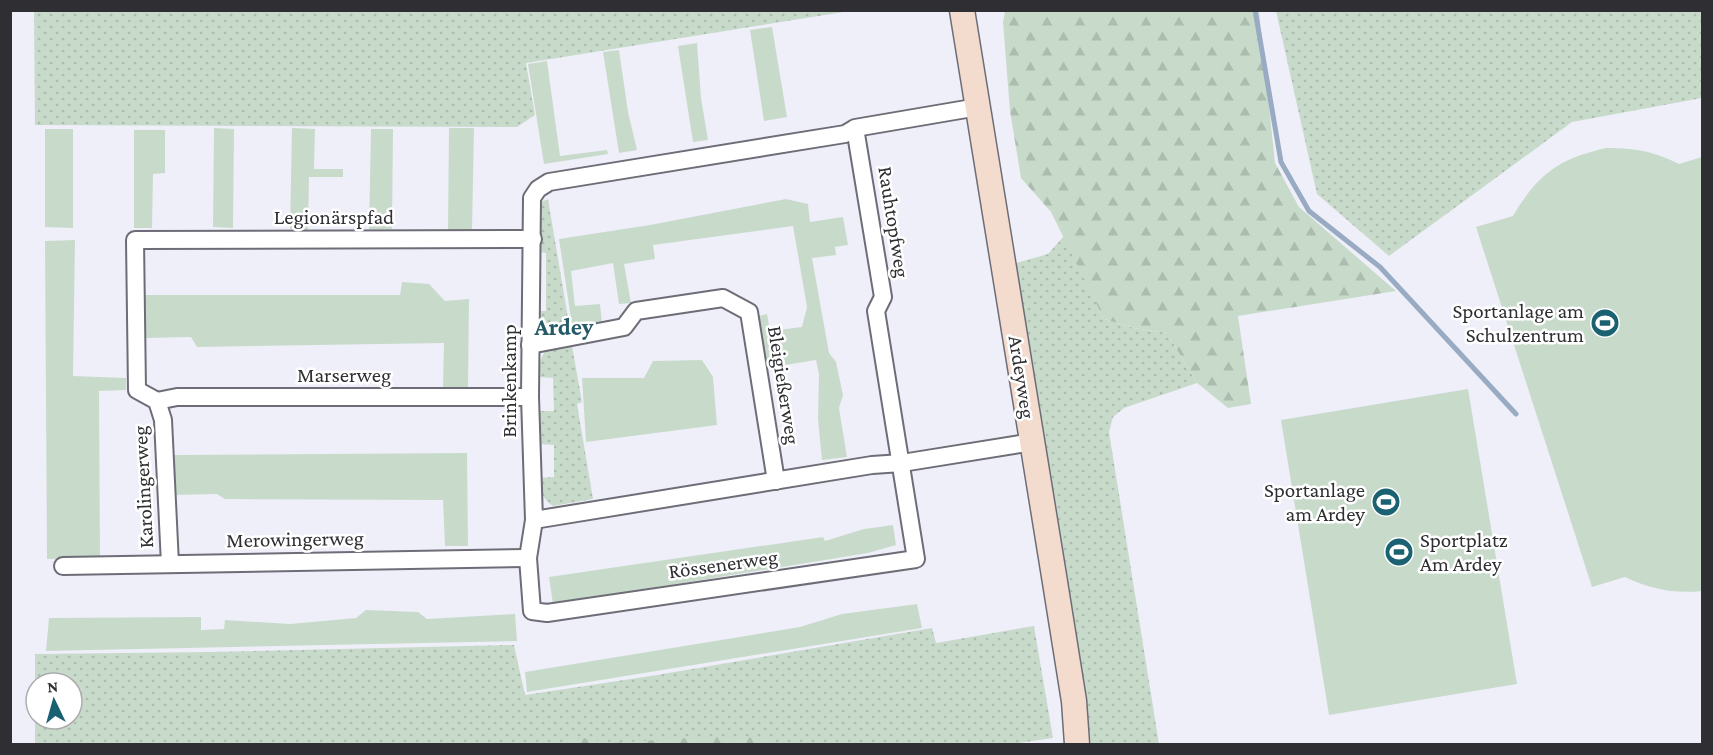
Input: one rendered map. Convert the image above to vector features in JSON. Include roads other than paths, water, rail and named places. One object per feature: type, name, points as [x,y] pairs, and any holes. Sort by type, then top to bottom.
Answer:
[{"type":"main road","name":"Ardeyweg","points":[[962,10],[1074,701],[1077,744]]},
{"type":"street","name":"Brinkenkamp","points":[[534,520],[530,345],[532,198],[538,189],[549,182],[845,134],[855,128],[978,107]]},
{"type":"street","name":"Rauhtopfweg","points":[[855,128],[883,297],[876,311],[902,463]]},
{"type":"street","name":"Legionärspfad","points":[[135,240],[533,239]]},
{"type":"street","name":"Karolingerweg","points":[[135,240],[137,390],[158,401],[163,420],[170,564]]},
{"type":"street","name":"Bleigießerweg","points":[[530,345],[624,327],[636,311],[723,298],[749,312],[776,481]]},
{"type":"street","name":"Marserweg","points":[[158,401],[177,398],[530,397]]},
{"type":"street","points":[[534,520],[872,465],[902,463],[1033,442]]},
{"type":"street","name":"Rössenerweg","points":[[534,520],[528,558],[532,611],[548,613],[916,559],[902,463]]},
{"type":"street","name":"Merowingerweg","points":[[63,566],[528,558]]},
{"type":"waterway","points":[[1255,10],[1281,162],[1309,211],[1380,267],[1516,414]]},
{"type":"place","name":"Sportanlage am Schulzentrum","points":[[1605,323]]},
{"type":"place","name":"Sportanlage am Ardey","points":[[1386,502]]},
{"type":"place","name":"Sportplatz Am Ardey","points":[[1399,552]]},
{"type":"district","name":"Ardey","points":[[564,327]]}]
